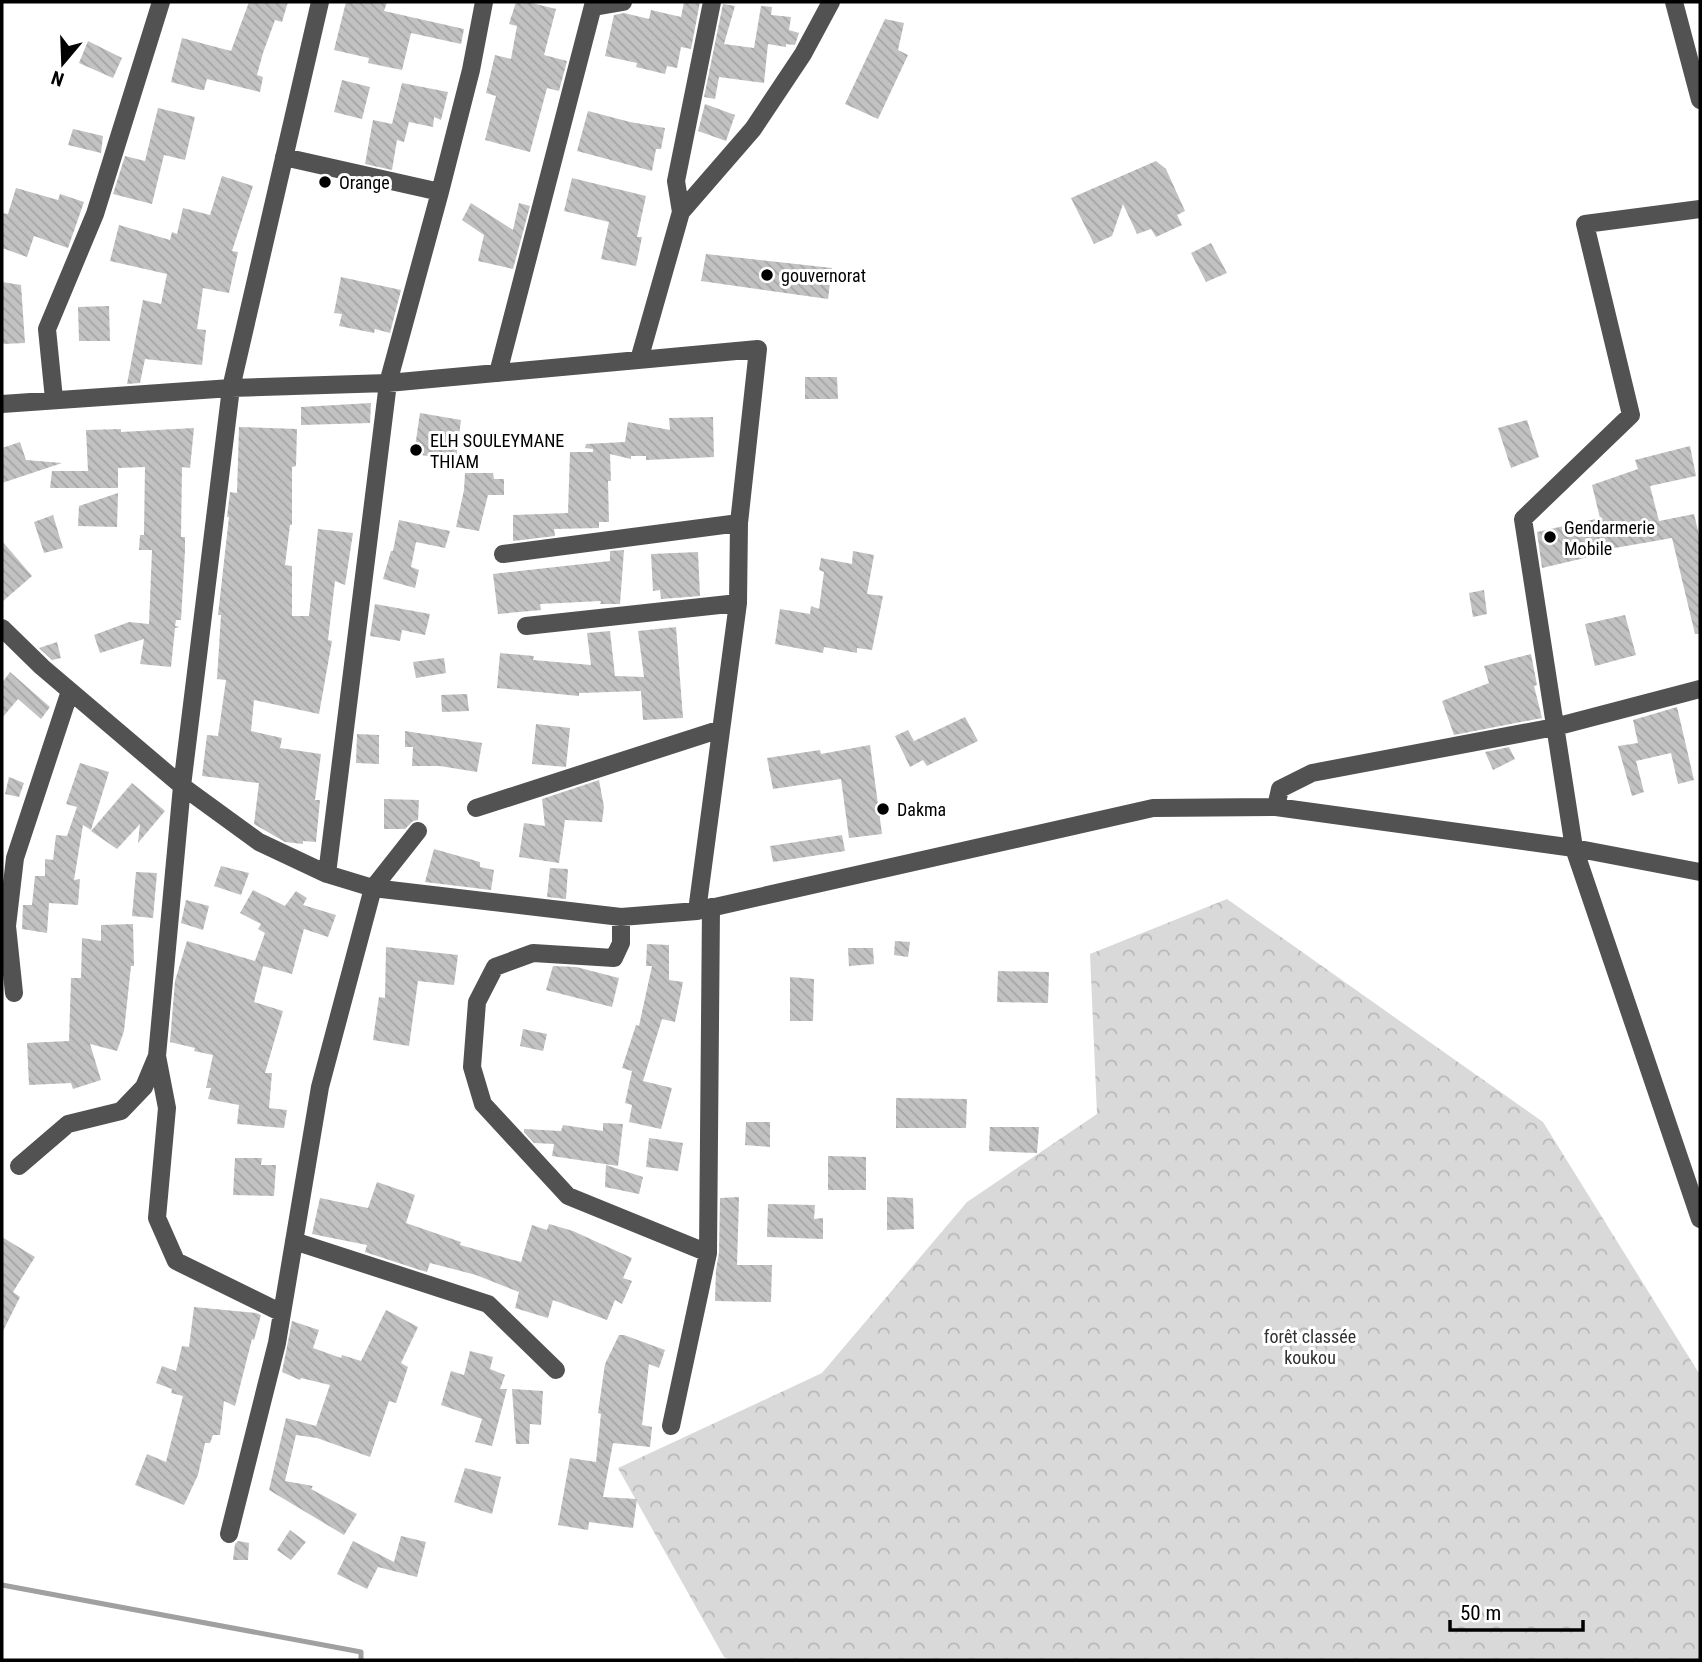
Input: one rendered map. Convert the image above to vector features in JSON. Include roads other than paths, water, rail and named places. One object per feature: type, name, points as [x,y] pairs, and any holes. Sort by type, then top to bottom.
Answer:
[{"type":"street","points":[[54,399],[47,329],[95,214],[161,2]]},
{"type":"street","points":[[282,1313],[176,1261],[157,1218],[167,1108],[157,1056],[182,786],[231,388],[320,2]]},
{"type":"street","points":[[327,874],[388,383],[471,70],[484,2]]},
{"type":"street","points":[[498,373],[594,4],[623,2]]},
{"type":"street","points":[[639,360],[681,212],[676,181],[712,2]]},
{"type":"street","points":[[681,212],[754,129],[803,54],[831,2]]},
{"type":"street","points":[[1674,2],[1700,100]]},
{"type":"street","points":[[284,157],[440,192]]},
{"type":"street","points":[[1700,209],[1585,224],[1631,415],[1523,519],[1574,848],[1700,1219]]},
{"type":"street","points":[[2,404],[231,388],[388,383],[758,349],[739,523],[737,603],[721,729],[704,909],[708,1253],[671,1426]]},
{"type":"street","points":[[503,554],[739,523]]},
{"type":"street","points":[[526,626],[737,603]]},
{"type":"street","points":[[2,628],[70,691],[182,786],[259,842],[327,874],[373,888],[621,917],[704,909],[1153,808],[1276,807],[1574,848],[1700,872]]},
{"type":"street","points":[[1276,807],[1280,789],[1312,773],[1555,727],[1700,689]]},
{"type":"street","points":[[14,993],[7,926],[15,858],[70,691]]},
{"type":"street","points":[[476,808],[721,729]]},
{"type":"street","points":[[229,1534],[276,1343],[320,1087],[373,888],[418,831]]},
{"type":"street","points":[[621,917],[621,943],[614,958],[533,953],[495,967],[477,1002],[472,1068],[483,1104],[568,1196],[708,1253]]},
{"type":"street","points":[[19,1166],[68,1124],[121,1111],[144,1087],[157,1056]]},
{"type":"street","points":[[294,1241],[488,1304],[556,1370]]},
{"type":"waterway","points":[[2,1585],[361,1652],[361,1660]]},
{"type":"place","name":"Orange","points":[[325,182]]},
{"type":"place","name":"gouvernorat","points":[[767,275]]},
{"type":"place","name":"ELH SOULEYMANE THIAM","points":[[416,450]]},
{"type":"place","name":"Gendarmerie Mobile","points":[[1550,537]]},
{"type":"place","name":"Dakma","points":[[883,809]]},
{"type":"park label","name":"forêt classée koukou","points":[[1310,1346]]}]
